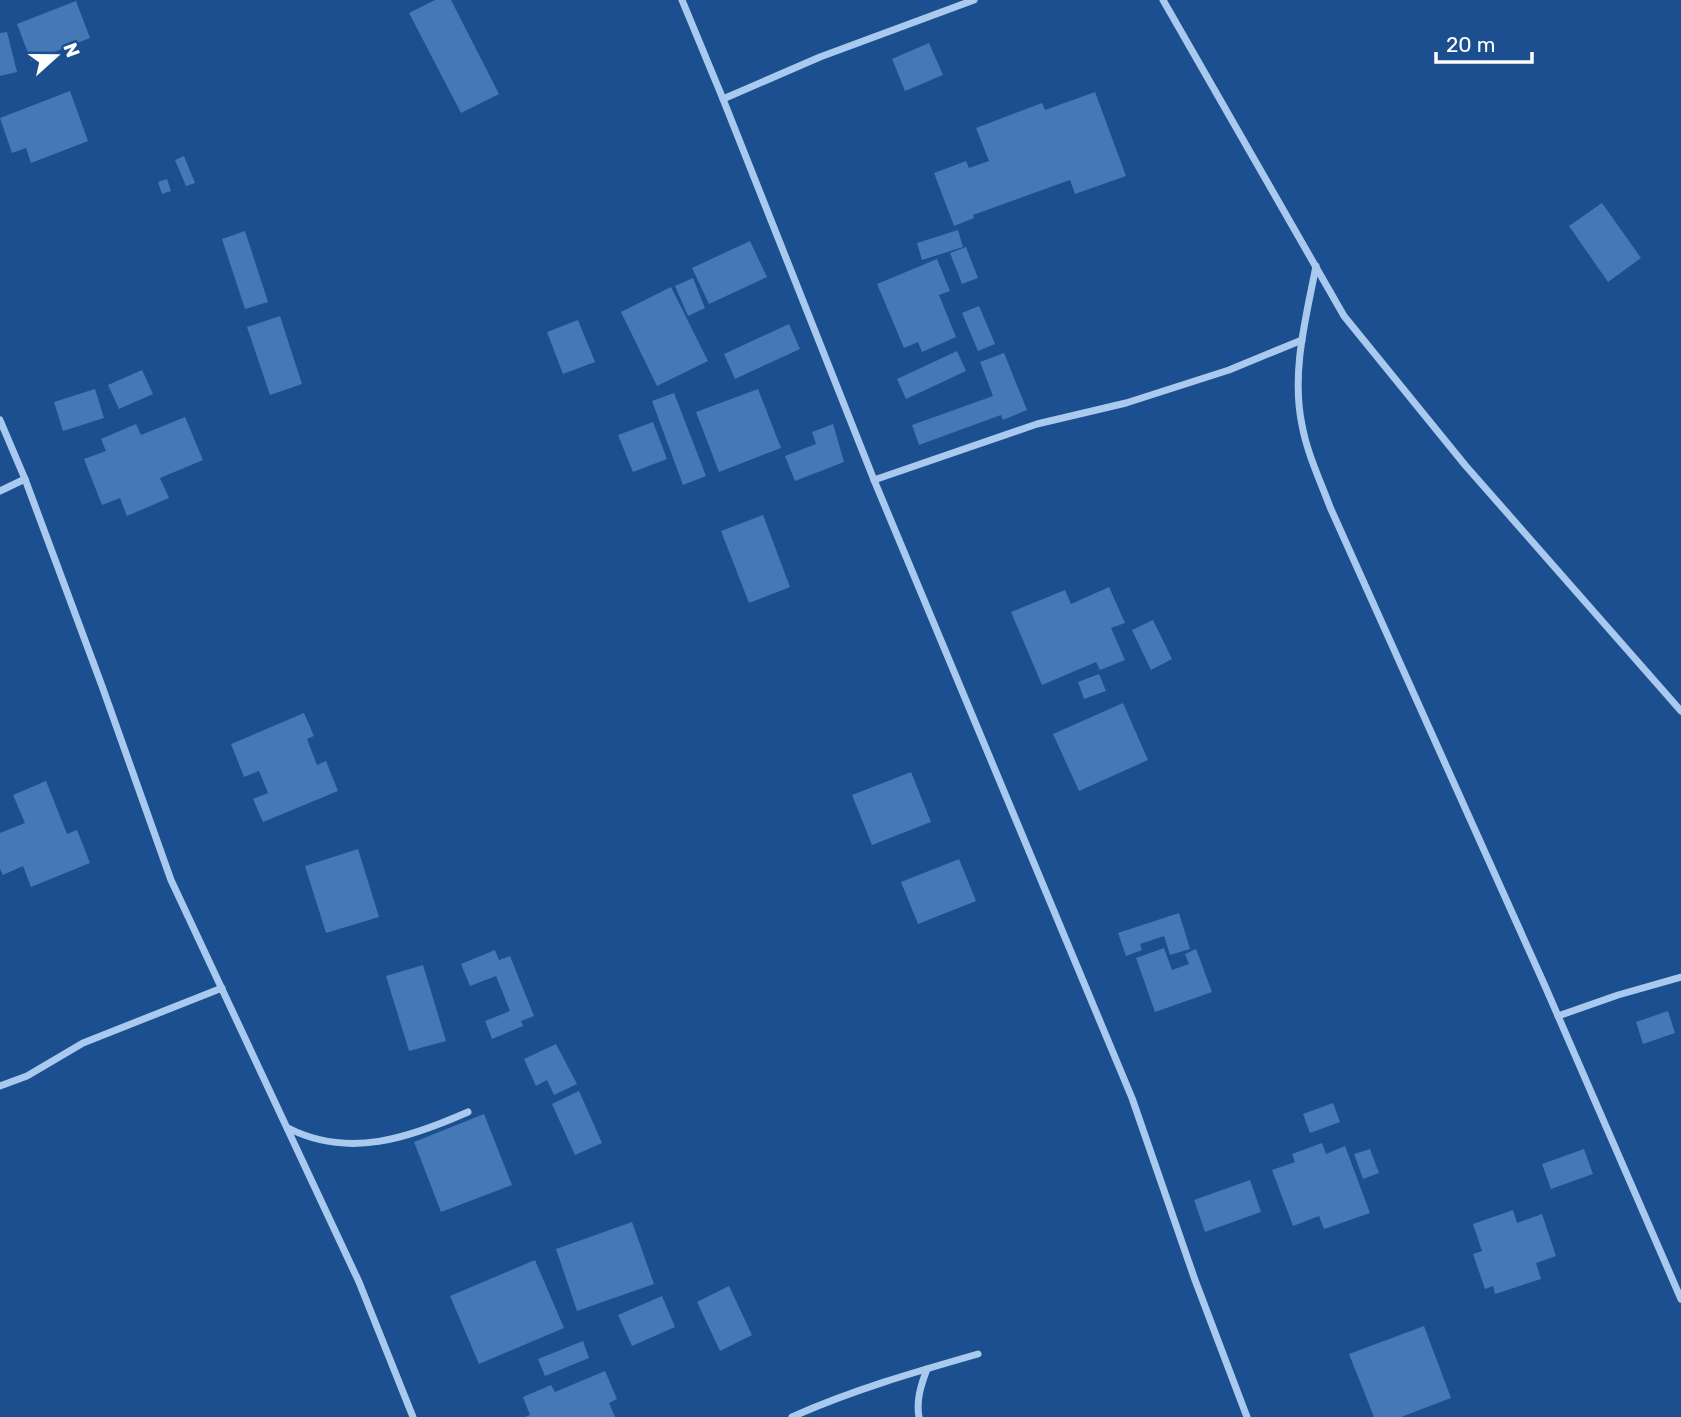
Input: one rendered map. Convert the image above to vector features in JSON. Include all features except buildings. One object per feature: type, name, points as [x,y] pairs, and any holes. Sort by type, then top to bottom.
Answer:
[{"type":"street","points":[[681,0],[874,480],[1132,1098],[1195,1280],[1247,1417]]},
{"type":"street","points":[[723,99],[820,57],[974,0]]},
{"type":"street","points":[[1163,0],[1344,316],[1465,465],[1681,711]]},
{"type":"street","points":[[1316,266],[1298,361],[1301,424],[1329,507],[1558,1016],[1681,1299]]},
{"type":"street","points":[[874,480],[1037,424],[1126,403],[1230,370],[1302,340]]},
{"type":"street","points":[[0,419],[25,479],[171,880],[359,1282],[413,1417]]},
{"type":"street","points":[[0,491],[25,479]]},
{"type":"street","points":[[1558,1016],[1681,977]]},
{"type":"street","points":[[0,1086],[27,1076],[83,1043],[222,988]]},
{"type":"street","points":[[287,1128],[308,1138],[335,1144],[364,1144],[398,1138],[468,1112]]},
{"type":"street","points":[[792,1417],[829,1401],[978,1354]]},
{"type":"street","points":[[919,1417],[917,1406],[920,1387],[927,1369]]}]
